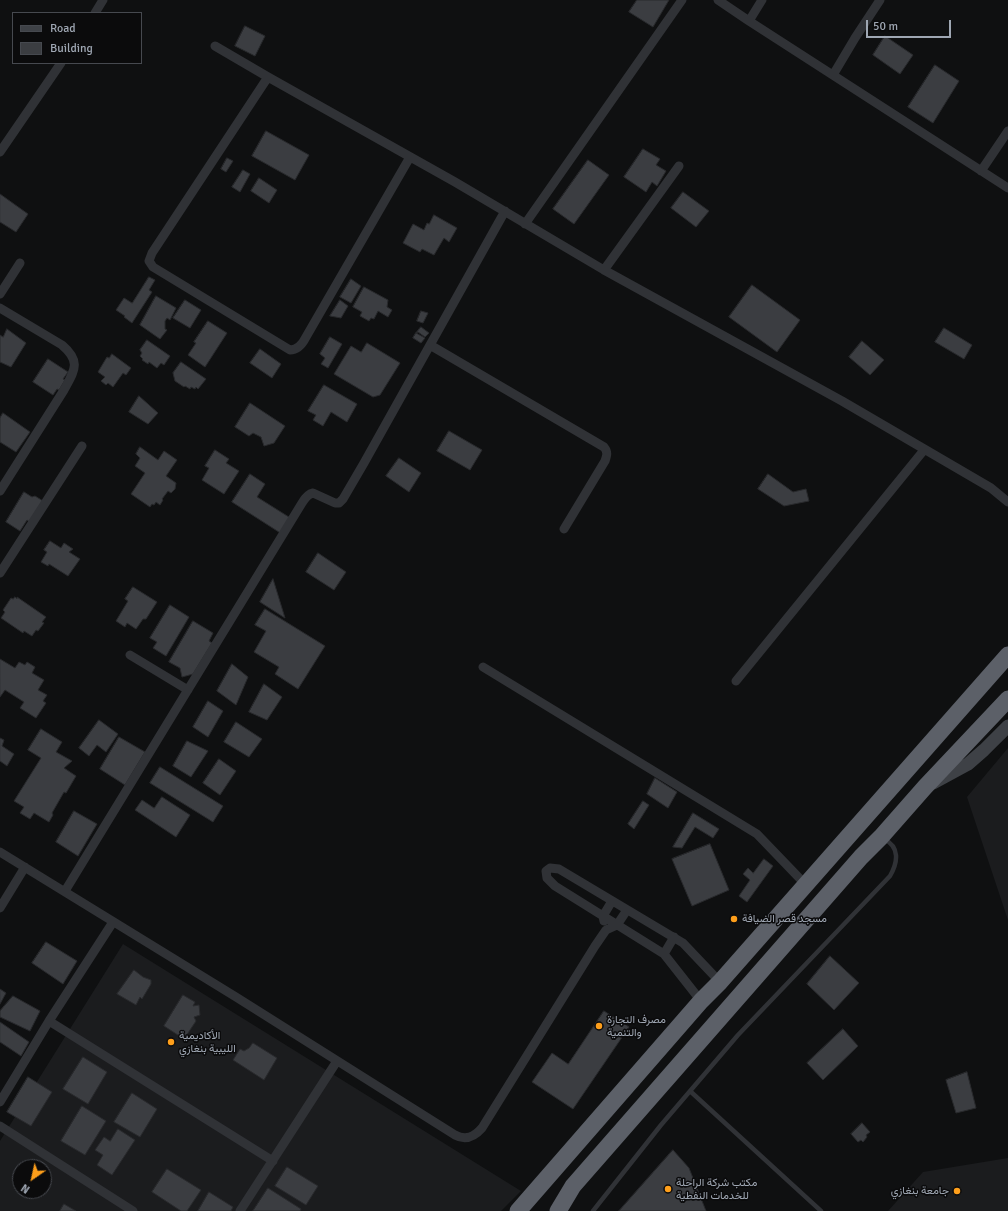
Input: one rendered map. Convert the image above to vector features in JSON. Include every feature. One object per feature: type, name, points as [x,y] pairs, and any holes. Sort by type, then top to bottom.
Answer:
[{"type":"highway","points":[[518,1211],[701,1001],[720,982],[1008,655]]},
{"type":"highway","points":[[549,1211],[573,1186],[860,857],[1008,699]]},
{"type":"highway","points":[[558,1211],[573,1186]]},
{"type":"street","points":[[96,12],[103,0]]},
{"type":"street","points":[[525,224],[682,0]]},
{"type":"street","points":[[718,0],[1008,188]]},
{"type":"street","points":[[749,21],[762,0]]},
{"type":"street","points":[[833,75],[880,0]]},
{"type":"street","points":[[215,46],[604,270],[842,401],[991,488],[1008,502]]},
{"type":"street","points":[[0,152],[60,64]]},
{"type":"street","points":[[268,77],[152,253],[149,261],[153,267],[290,350],[297,348],[306,337],[410,157]]},
{"type":"street","points":[[981,171],[1008,131]]},
{"type":"street","points":[[604,270],[679,166]]},
{"type":"street","points":[[65,891],[307,496],[313,492],[336,504],[343,499],[505,212]]},
{"type":"street","points":[[0,294],[20,263]]},
{"type":"street","points":[[0,308],[62,345],[70,352],[75,365],[73,374],[64,390],[0,491]]},
{"type":"street","points":[[430,345],[607,450],[605,461],[564,529]]},
{"type":"street","points":[[0,573],[82,446]]},
{"type":"street","points":[[736,681],[924,450]]},
{"type":"street","points":[[130,655],[188,690]]},
{"type":"street","points":[[483,667],[757,834],[806,884]]},
{"type":"street","points":[[925,787],[968,764],[1008,726]]},
{"type":"street","points":[[0,852],[236,997],[454,1135],[466,1139],[473,1136],[482,1128],[595,946],[606,930],[617,925],[627,910]]},
{"type":"street","points":[[0,908],[26,867]]},
{"type":"street","points":[[701,1001],[664,954],[555,886],[547,878],[546,871],[550,868],[559,869],[674,937],[683,943],[720,982]]},
{"type":"street","points":[[606,930],[603,916],[612,901]]},
{"type":"street","points":[[0,1102],[49,1021],[113,922]]},
{"type":"street","points":[[664,954],[674,937]]},
{"type":"street","points":[[49,1021],[273,1161]]},
{"type":"street","points":[[240,1211],[337,1061]]},
{"type":"street","points":[[0,1126],[133,1211]]},
{"type":"lane","points":[[593,1211],[690,1091],[738,1035],[890,876],[897,859],[895,851],[890,842],[880,837]]},
{"type":"lane","points":[[690,1091],[822,1211]]},
{"type":"shaded area","points":[[1008,748],[1008,920],[967,797]]},
{"type":"shaded area","name":"الأكاديمية الليبية بنغازي","points":[[123,944],[521,1191],[501,1211],[0,1211],[0,1141]]},
{"type":"shaded area","name":"جامعة بنغازي","points":[[1008,1158],[1008,1211],[888,1211],[923,1172]]},
{"type":"building","points":[[637,0],[669,0],[653,27],[629,12]]},
{"type":"building","points":[[245,26],[265,36],[255,56],[235,46]]},
{"type":"building","points":[[885,36],[913,55],[900,74],[873,55]]},
{"type":"building","points":[[935,65],[959,81],[933,123],[908,107]]},
{"type":"building","points":[[266,131],[309,155],[295,180],[252,156]]},
{"type":"building","points":[[643,149],[660,159],[656,165],[666,171],[657,186],[652,182],[646,192],[624,177]]},
{"type":"building","points":[[227,158],[233,161],[226,172],[221,169]]},
{"type":"building","points":[[588,160],[609,175],[574,224],[553,209]]},
{"type":"building","points":[[243,170],[250,174],[240,192],[232,187]]},
{"type":"building","points":[[259,178],[277,190],[269,203],[251,191]]},
{"type":"building","points":[[683,192],[709,211],[696,227],[671,208]]},
{"type":"building","points":[[0,194],[28,214],[16,232],[0,222]]},
{"type":"building","points":[[434,215],[457,228],[449,242],[444,238],[434,255],[422,249],[420,252],[403,243],[413,224],[424,230],[427,223],[429,224]]},
{"type":"building","points":[[149,277],[155,280],[149,290],[152,292],[132,323],[116,310],[124,298],[132,303]]},
{"type":"building","points":[[351,279],[361,286],[351,303],[340,297]]},
{"type":"building","points":[[752,285],[800,320],[777,352],[729,317]]},
{"type":"building","points":[[364,287],[388,300],[387,307],[392,310],[388,317],[378,311],[374,319],[371,318],[369,321],[360,316],[362,312],[353,307]]},
{"type":"building","points":[[156,296],[176,308],[170,320],[167,318],[165,321],[165,329],[167,330],[160,339],[140,325]]},
{"type":"building","points":[[185,300],[201,310],[190,328],[173,318]]},
{"type":"building","points":[[340,300],[348,306],[341,318],[330,316]]},
{"type":"building","points":[[421,311],[428,313],[423,323],[417,321]]},
{"type":"building","points":[[208,321],[227,333],[205,367],[188,355],[196,343],[194,342]]},
{"type":"building","points":[[421,327],[429,333],[425,337],[418,332],[416,333]]},
{"type":"building","points":[[944,328],[972,345],[964,359],[935,342]]},
{"type":"building","points":[[7,329],[26,343],[11,367],[0,362],[0,335],[3,337]]},
{"type":"building","points":[[416,333],[425,338],[421,343],[413,338]]},
{"type":"building","points":[[330,337],[342,344],[328,368],[321,364],[325,358],[320,354]]},
{"type":"building","points":[[147,340],[170,356],[164,365],[161,363],[157,368],[149,362],[148,364],[142,360],[143,359],[140,356],[142,353],[140,350]]},
{"type":"building","points":[[862,341],[884,360],[870,375],[849,357]]},
{"type":"building","points":[[367,343],[400,363],[380,395],[373,397],[334,374],[351,346],[361,352]]},
{"type":"building","points":[[260,349],[281,364],[272,378],[250,363]]},
{"type":"building","points":[[112,354],[131,368],[126,375],[123,373],[113,387],[108,383],[106,385],[101,381],[105,377],[98,372],[107,357],[109,358]]},
{"type":"building","points":[[48,359],[68,372],[63,379],[65,380],[59,390],[57,389],[53,395],[33,382]]},
{"type":"building","points":[[181,362],[206,379],[198,389],[196,387],[195,389],[191,387],[190,389],[185,386],[184,387],[175,381],[173,373]]},
{"type":"building","points":[[324,385],[357,404],[347,422],[331,412],[323,426],[313,420],[316,415],[308,411]]},
{"type":"building","points":[[139,396],[158,413],[148,424],[129,412]]},
{"type":"building","points":[[250,403],[285,426],[274,443],[264,446],[261,437],[253,433],[249,436],[235,427]]},
{"type":"building","points":[[3,413],[30,432],[16,452],[0,442],[0,418]]},
{"type":"building","points":[[449,431],[482,450],[470,470],[437,451]]},
{"type":"building","points":[[140,447],[158,460],[164,451],[177,460],[166,476],[176,483],[175,489],[171,493],[168,491],[162,499],[163,500],[160,505],[156,502],[150,507],[131,494],[145,473],[135,466],[140,458],[136,454]]},
{"type":"building","points":[[215,450],[229,459],[226,463],[239,471],[224,494],[202,480],[209,468],[205,466]]},
{"type":"building","points":[[399,458],[421,473],[409,492],[386,476]]},
{"type":"building","points":[[250,474],[265,484],[257,497],[292,519],[282,534],[232,502]]},
{"type":"building","points":[[768,474],[793,492],[806,489],[809,501],[784,506],[758,489]]},
{"type":"building","points":[[24,492],[43,501],[31,523],[27,520],[20,531],[6,522]]},
{"type":"building","points":[[50,541],[61,548],[64,543],[73,549],[69,552],[80,559],[68,576],[49,564],[48,566],[41,562],[47,552],[44,550]]},
{"type":"building","points":[[318,553],[346,572],[334,590],[306,572]]},
{"type":"building","points":[[273,579],[285,618],[260,602]]},
{"type":"building","points":[[133,587],[157,602],[146,619],[143,619],[136,629],[127,623],[125,627],[116,621],[128,601],[125,599]]},
{"type":"building","points":[[15,597],[46,617],[42,622],[44,623],[32,636],[24,631],[23,633],[1,618],[5,612],[3,610],[11,598],[13,599]]},
{"type":"building","points":[[170,605],[189,617],[166,656],[153,648],[157,642],[150,638]]},
{"type":"building","points":[[265,609],[325,646],[298,689],[275,674],[279,667],[254,652],[266,631],[255,625]]},
{"type":"building","points":[[193,621],[213,633],[209,641],[212,643],[193,674],[182,677],[180,668],[169,662]]},
{"type":"building","points":[[0,659],[15,668],[19,662],[25,665],[27,662],[35,667],[32,673],[44,680],[38,690],[47,695],[43,701],[46,703],[36,718],[20,708],[24,702],[5,690],[0,697]]},
{"type":"building","points":[[232,664],[248,677],[236,705],[217,691]]},
{"type":"building","points":[[264,684],[282,697],[267,720],[249,712]]},
{"type":"building","points":[[208,701],[223,711],[208,737],[193,727]]},
{"type":"building","points":[[99,720],[118,734],[106,752],[97,745],[89,756],[79,748]]},
{"type":"building","points":[[236,722],[262,739],[249,757],[224,742]]},
{"type":"building","points":[[41,729],[62,742],[56,752],[72,761],[64,768],[76,776],[66,793],[64,792],[52,813],[53,815],[49,822],[34,813],[30,819],[20,813],[24,807],[14,801],[41,758],[28,750]]},
{"type":"building","points":[[119,737],[145,752],[125,785],[100,769]]},
{"type":"building","points":[[0,738],[4,740],[2,746],[14,754],[7,766],[0,761]]},
{"type":"building","points":[[187,741],[208,751],[191,777],[173,766]]},
{"type":"building","points":[[219,759],[236,771],[220,795],[203,783]]},
{"type":"building","points":[[160,767],[223,806],[213,822],[150,783]]},
{"type":"building","points":[[655,778],[677,792],[668,808],[647,794]]},
{"type":"building","points":[[162,797],[190,815],[176,837],[135,810],[142,800],[154,808]]},
{"type":"building","points":[[643,801],[649,805],[634,829],[628,824]]},
{"type":"building","points":[[74,811],[97,824],[78,856],[56,842]]},
{"type":"building","points":[[693,813],[719,829],[713,838],[695,827],[682,848],[673,847]]},
{"type":"building","points":[[710,844],[729,890],[692,906],[672,859]]},
{"type":"building","points":[[764,859],[773,866],[747,902],[739,896],[750,880],[743,874],[748,868],[753,873]]},
{"type":"building","points":[[46,942],[77,961],[63,984],[32,963]]},
{"type":"building","points":[[830,956],[859,983],[834,1010],[807,984]]},
{"type":"building","points":[[134,970],[143,977],[151,980],[151,984],[142,999],[140,997],[136,1005],[117,994]]},
{"type":"building","points":[[0,989],[6,993],[0,1004]]},
{"type":"building","points":[[183,995],[195,1002],[193,1006],[199,1005],[200,1015],[194,1017],[196,1021],[184,1039],[164,1026]]},
{"type":"building","points":[[13,996],[40,1011],[30,1031],[0,1017],[0,1011]]},
{"type":"building","points":[[604,1011],[629,1027],[573,1109],[532,1082],[552,1053],[568,1064]]},
{"type":"building","points":[[0,1022],[29,1042],[21,1056],[0,1042]]},
{"type":"building","points":[[843,1029],[858,1046],[823,1080],[807,1063]]},
{"type":"building","points":[[253,1043],[277,1058],[264,1080],[233,1060],[240,1049],[244,1051]]},
{"type":"building","points":[[83,1057],[107,1072],[88,1104],[63,1089]]},
{"type":"building","points":[[967,1072],[976,1108],[956,1113],[946,1080]]},
{"type":"building","points":[[28,1077],[52,1092],[31,1126],[7,1112]]},
{"type":"building","points":[[132,1093],[157,1109],[140,1137],[114,1122]]},
{"type":"building","points":[[82,1106],[106,1121],[85,1155],[61,1141]]},
{"type":"building","points":[[862,1123],[870,1132],[866,1135],[867,1137],[863,1142],[861,1140],[858,1142],[851,1134]]},
{"type":"building","points":[[118,1129],[135,1140],[112,1175],[97,1165],[103,1155],[95,1150],[104,1137],[110,1141]]},
{"type":"building","name":"مكتب شركة الراحلة للخدمات النفطية","points":[[673,1150],[689,1168],[706,1211],[619,1211]]},
{"type":"building","points":[[287,1167],[318,1186],[306,1205],[275,1186]]},
{"type":"building","points":[[167,1169],[201,1190],[187,1211],[181,1211],[152,1192]]},
{"type":"building","points":[[268,1188],[301,1209],[300,1211],[253,1211]]},
{"type":"building","points":[[209,1192],[233,1207],[231,1211],[198,1211]]},
{"type":"building","points":[[64,1204],[76,1211],[60,1211]]},
{"type":"place","name":"مسجد قصر الضيافة","points":[[734,919]]},
{"type":"place","name":"مصرف التجارة والتنمية","points":[[599,1026]]},
{"type":"place","name":"الأكاديمية الليبية بنغازي","points":[[171,1042]]},
{"type":"place","name":"مكتب شركة الراحلة للخدمات النفطية","points":[[668,1189]]},
{"type":"place","name":"جامعة بنغازي","points":[[957,1191]]}]
